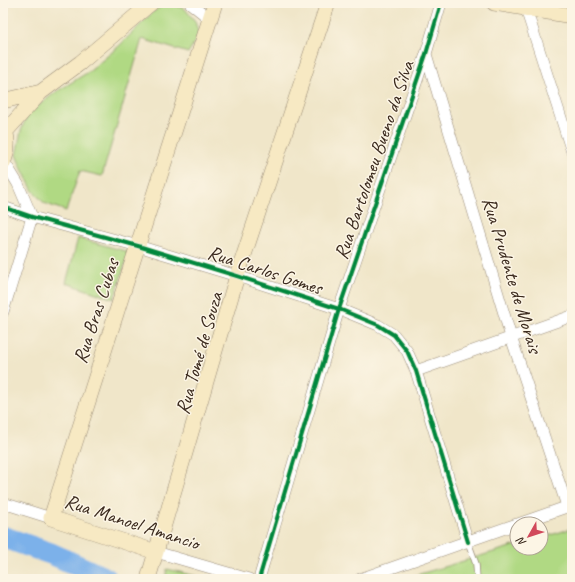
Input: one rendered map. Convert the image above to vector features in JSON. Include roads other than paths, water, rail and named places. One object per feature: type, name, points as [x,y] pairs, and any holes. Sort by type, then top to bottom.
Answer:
[{"type":"street","points":[[3,312],[32,217],[18,184],[3,162],[7,151],[4,128],[40,92],[80,63],[151,3]]},
{"type":"street","points":[[190,3],[210,19]]},
{"type":"street","name":"Rua Bras Cubas","points":[[51,518],[216,3]]},
{"type":"street","name":"Rua Tomé de Souza","points":[[148,579],[237,276],[328,3]]},
{"type":"street","name":"Rua Bartolomeu Bueno da Silva","points":[[259,579],[340,309],[426,54],[441,3]]},
{"type":"street","points":[[494,3],[572,16]]},
{"type":"street","points":[[526,9],[572,152]]},
{"type":"street","name":"Rua Prudente de Morais","points":[[426,54],[511,337],[569,506]]},
{"type":"street","points":[[3,101],[40,92]]},
{"type":"street","name":"Rua Carlos Gomes","points":[[3,207],[32,217],[138,246],[340,309],[378,325],[394,335],[407,351],[416,371],[468,542]]},
{"type":"street","points":[[416,371],[572,316]]},
{"type":"street","name":"Rua Manoel Amancio","points":[[3,503],[156,552],[248,579]]},
{"type":"street","points":[[541,516],[569,506]]},
{"type":"street","points":[[360,579],[509,527]]},
{"type":"lane","points":[[468,542],[476,564],[476,579]]},
{"type":"waterway","points":[[3,537],[52,554],[107,579]]}]
